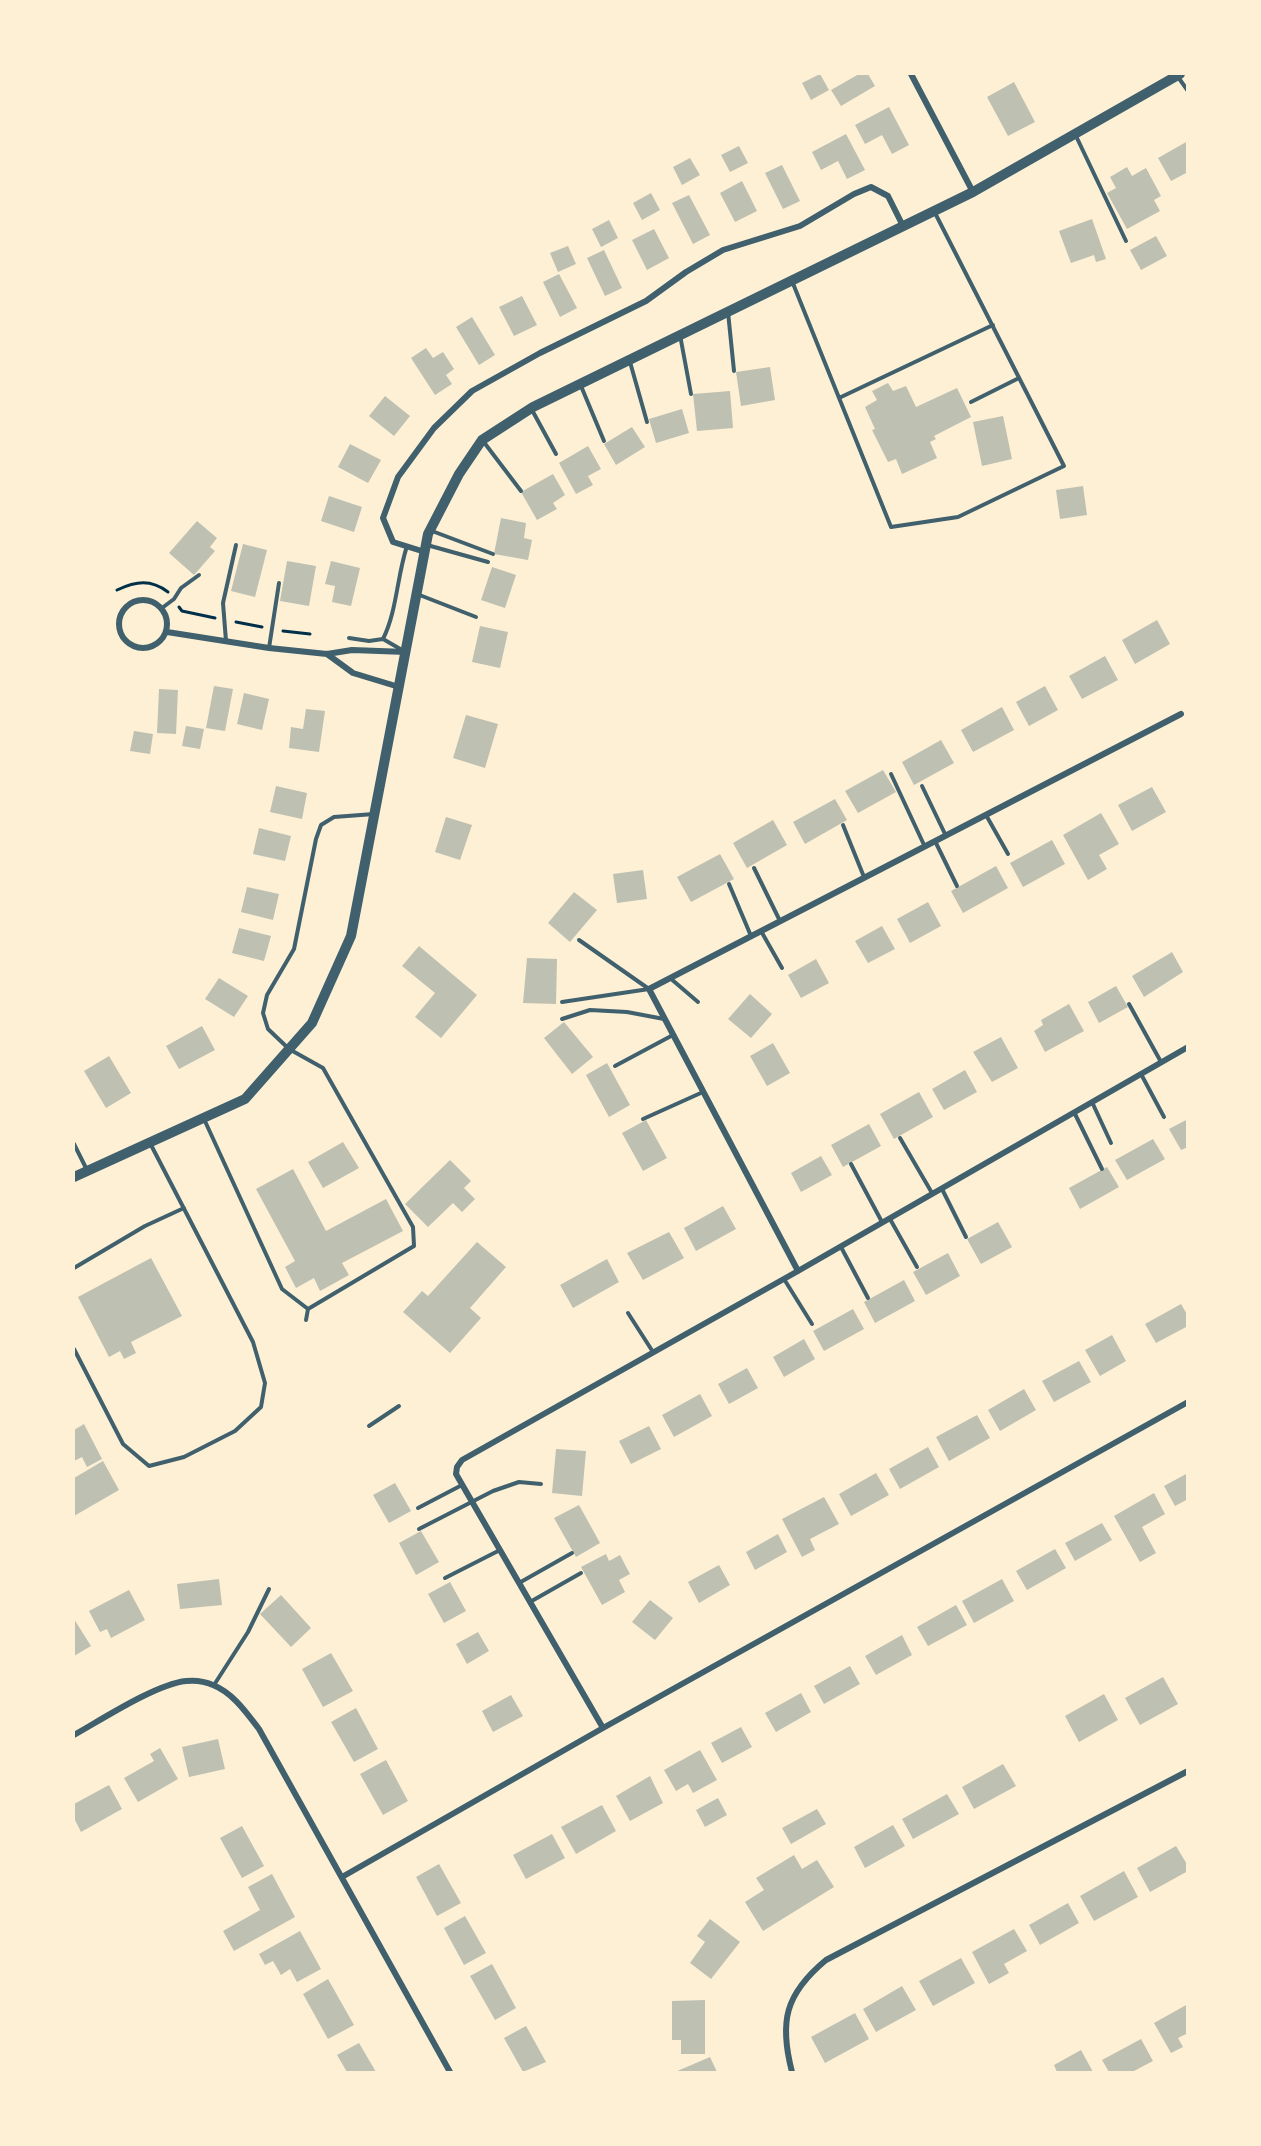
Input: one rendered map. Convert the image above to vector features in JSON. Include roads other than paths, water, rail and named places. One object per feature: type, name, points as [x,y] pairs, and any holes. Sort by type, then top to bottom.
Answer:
[{"type":"street","points":[[911,74],[973,192]]},
{"type":"street","points":[[74,1177],[245,1099],[312,1023],[351,936],[430,530],[459,474],[482,440],[531,409],[580,384],[973,192],[1179,75]]},
{"type":"street","points":[[425,548],[393,542],[383,518],[398,477],[434,428],[472,391],[540,353],[646,301],[686,272],[723,250],[800,226],[854,194],[871,188],[888,196],[903,226]]},
{"type":"street","points":[[143,599],[158,604],[167,616],[167,632],[158,644],[143,649],[129,644],[119,631],[120,616],[129,603],[143,599]]},
{"type":"street","points":[[167,632],[269,648],[327,654],[352,650],[406,652]]},
{"type":"street","points":[[327,654],[353,673],[399,687]]},
{"type":"street","points":[[798,1271],[649,989],[1181,714]]},
{"type":"street","points":[[603,1728],[456,1474],[457,1467],[471,1454],[784,1279],[1188,1047]]},
{"type":"street","points":[[342,1877],[603,1728],[1188,1402]]},
{"type":"street","points":[[74,1735],[173,1684],[200,1681],[214,1685],[229,1694],[243,1707],[259,1729],[450,2073]]},
{"type":"street","points":[[792,2073],[787,2050],[786,2021],[794,1994],[807,1976],[826,1960],[1188,1771]]},
{"type":"lane","points":[[1179,75],[1188,91]]},
{"type":"lane","points":[[1075,134],[1126,241]]},
{"type":"lane","points":[[792,281],[891,527],[958,517],[1064,466],[934,211]]},
{"type":"lane","points":[[728,312],[734,371]]},
{"type":"lane","points":[[839,398],[993,325]]},
{"type":"lane","points":[[680,335],[691,394]]},
{"type":"lane","points":[[629,360],[647,422]]},
{"type":"lane","points":[[971,402],[1019,378]]},
{"type":"lane","points":[[580,384],[604,441]]},
{"type":"lane","points":[[531,409],[556,454]]},
{"type":"lane","points":[[482,440],[521,490]]},
{"type":"lane","points":[[430,530],[494,554]]},
{"type":"lane","points":[[226,641],[224,603],[236,546]]},
{"type":"lane","points":[[383,639],[389,628],[407,546]]},
{"type":"lane","points":[[425,548],[488,562]]},
{"type":"lane","points":[[162,608],[174,599],[181,588],[199,575]]},
{"type":"lane","points":[[269,648],[279,583]]},
{"type":"lane","points":[[417,594],[476,616]]},
{"type":"lane","points":[[350,638],[369,641],[383,639],[406,652]]},
{"type":"lane","points":[[891,774],[925,847]]},
{"type":"lane","points":[[922,786],[946,836]]},
{"type":"lane","points":[[306,1320],[308,1309],[414,1246],[413,1227],[323,1068],[289,1049],[268,1029],[263,1013],[267,995],[294,949],[316,839],[321,825],[334,817],[375,814]]},
{"type":"lane","points":[[986,815],[1008,854]]},
{"type":"lane","points":[[843,825],[864,878]]},
{"type":"lane","points":[[935,841],[957,886]]},
{"type":"lane","points":[[754,868],[780,921]]},
{"type":"lane","points":[[729,884],[751,936]]},
{"type":"lane","points":[[760,931],[782,968]]},
{"type":"lane","points":[[579,940],[649,989]]},
{"type":"lane","points":[[670,978],[698,1002]]},
{"type":"lane","points":[[562,1002],[649,989]]},
{"type":"lane","points":[[1129,1004],[1161,1062]]},
{"type":"lane","points":[[562,1019],[590,1010],[627,1012],[664,1019]]},
{"type":"lane","points":[[615,1066],[673,1035]]},
{"type":"lane","points":[[1141,1073],[1164,1117]]},
{"type":"lane","points":[[642,1119],[703,1092]]},
{"type":"lane","points":[[1091,1101],[1111,1143]]},
{"type":"lane","points":[[1073,1112],[1102,1169]]},
{"type":"lane","points":[[203,1118],[282,1288],[308,1309]]},
{"type":"lane","points":[[900,1138],[932,1193]]},
{"type":"lane","points":[[74,1349],[123,1444],[149,1466],[184,1457],[235,1431],[261,1407],[265,1383],[253,1342],[150,1142]]},
{"type":"lane","points":[[74,1144],[87,1171]]},
{"type":"lane","points":[[850,1164],[882,1222]]},
{"type":"lane","points":[[941,1188],[966,1237]]},
{"type":"lane","points":[[74,1268],[145,1226],[184,1208]]},
{"type":"lane","points":[[889,1218],[917,1267]]},
{"type":"lane","points":[[840,1246],[868,1298]]},
{"type":"lane","points":[[784,1279],[812,1324]]},
{"type":"lane","points":[[628,1312],[652,1352]]},
{"type":"lane","points":[[369,1426],[399,1406]]},
{"type":"lane","points":[[419,1529],[493,1491],[519,1482],[541,1484]]},
{"type":"lane","points":[[418,1508],[463,1485]]},
{"type":"lane","points":[[446,1578],[500,1550]]},
{"type":"lane","points":[[519,1583],[572,1553]]},
{"type":"lane","points":[[530,1602],[580,1573]]},
{"type":"lane","points":[[214,1685],[248,1632],[268,1589]]}]
